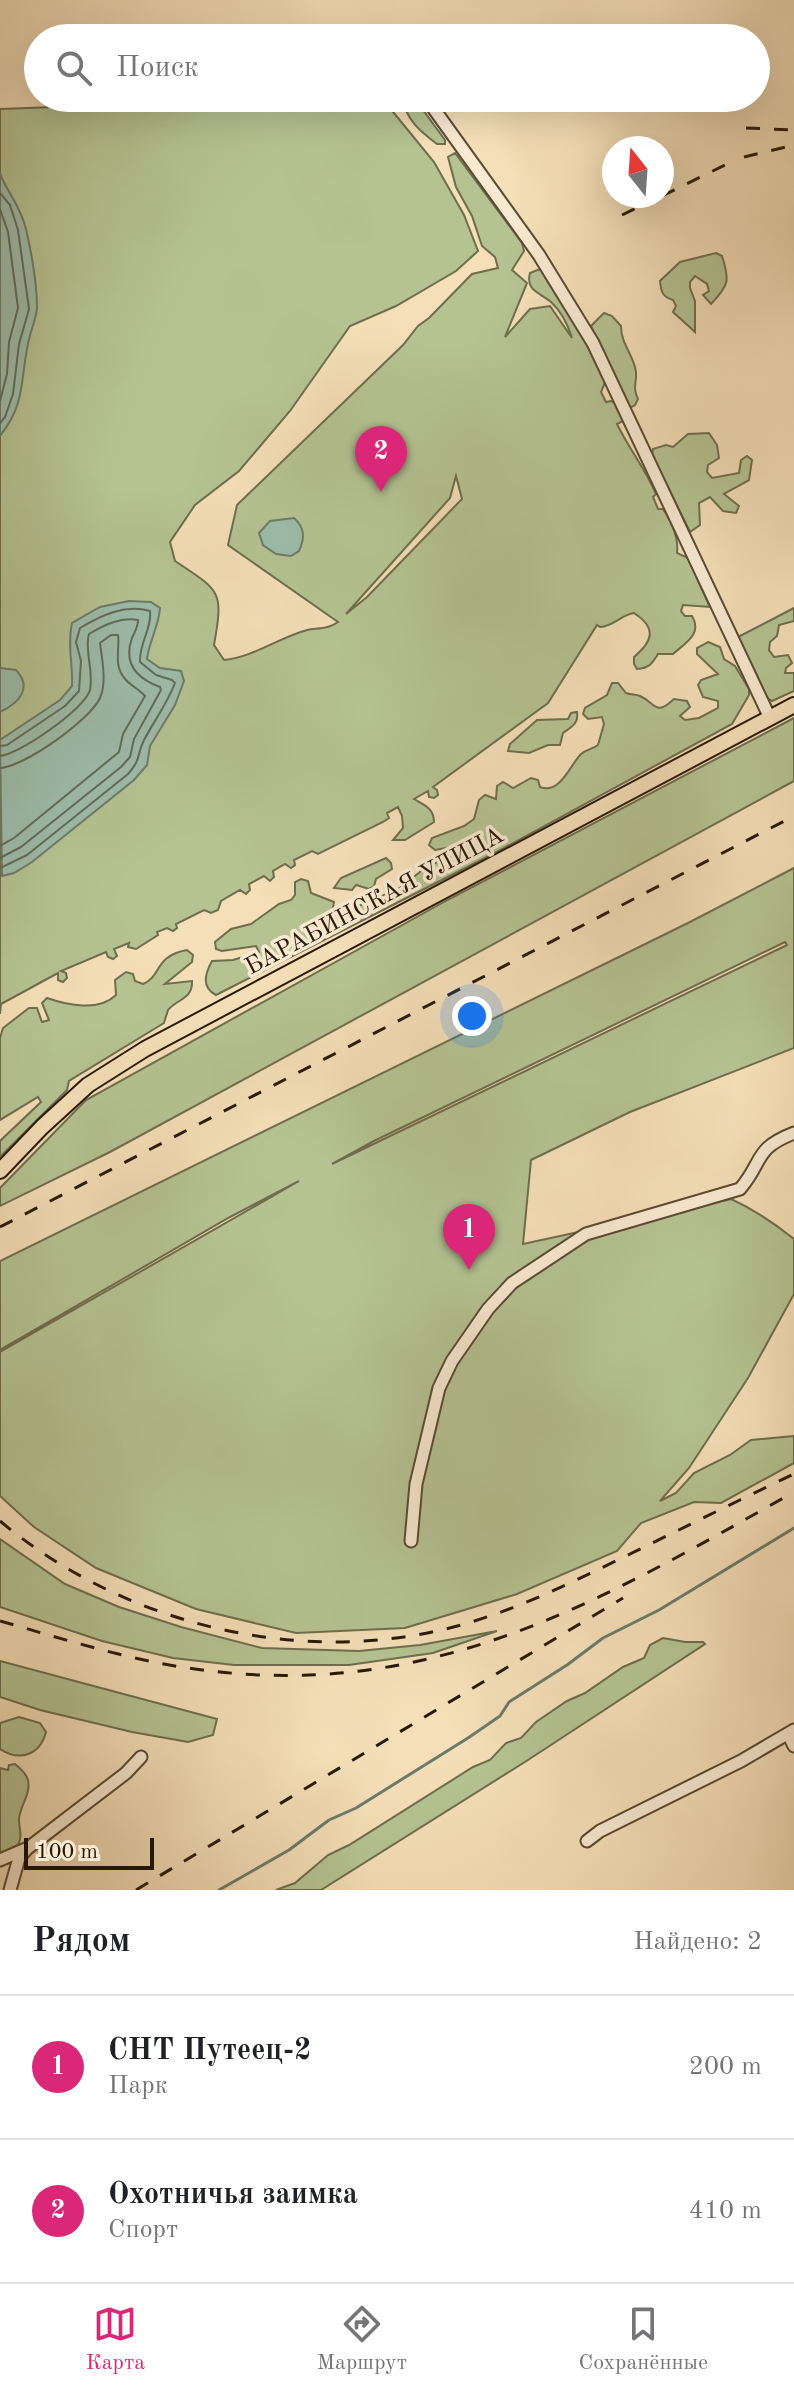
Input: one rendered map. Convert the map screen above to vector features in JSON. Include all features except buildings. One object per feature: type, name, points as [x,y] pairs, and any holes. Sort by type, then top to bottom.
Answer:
[{"type":"main road","name":"БАРАБИНСКАЯ УЛИЦА","points":[[0,1171],[88,1085],[145,1049],[794,705]]},
{"type":"street","points":[[436,112],[539,255],[593,343],[770,718]]},
{"type":"street","points":[[411,1541],[416,1484],[439,1388],[452,1361],[479,1322],[512,1283],[586,1234],[740,1189],[759,1155],[770,1144],[794,1133]]},
{"type":"street","points":[[587,1841],[600,1831],[741,1761],[791,1732],[794,1746]]},
{"type":"street","points":[[0,1879],[10,1889],[19,1858],[28,1848],[126,1773],[141,1757]]},
{"type":"street","points":[[0,1860],[28,1848]]},
{"type":"shaded area","points":[[24,108],[24,112],[393,112],[434,162],[464,215],[478,251],[456,271],[396,306],[350,326],[290,411],[239,471],[195,505],[170,542],[175,561],[210,586],[215,594],[218,613],[214,645],[224,660],[235,658],[296,633],[338,622],[228,545],[237,505],[472,274],[498,268],[495,257],[482,246],[472,216],[456,187],[448,157],[455,153],[522,243],[524,251],[512,270],[527,283],[505,337],[530,309],[550,306],[572,338],[558,310],[530,284],[530,273],[540,269],[592,351],[606,380],[601,392],[606,402],[616,403],[623,421],[617,424],[652,485],[658,509],[663,509],[671,524],[677,541],[677,553],[688,558],[710,607],[683,605],[681,611],[685,616],[692,616],[695,622],[691,638],[673,654],[658,654],[650,665],[637,669],[634,657],[650,635],[646,624],[634,613],[605,626],[597,625],[548,703],[433,787],[438,795],[434,798],[429,797],[428,791],[414,799],[430,810],[434,822],[405,840],[393,840],[403,828],[398,807],[387,813],[389,818],[383,822],[318,854],[312,851],[294,860],[295,865],[291,868],[285,864],[273,871],[274,877],[270,881],[264,876],[249,884],[250,890],[246,894],[240,890],[221,901],[218,910],[211,913],[204,910],[176,924],[177,928],[173,931],[167,928],[157,932],[158,935],[136,949],[128,947],[129,943],[114,949],[117,956],[113,959],[106,952],[61,971],[66,973],[67,978],[63,982],[58,980],[58,973],[1,1004],[0,1014],[0,109]],"holes":[[[456,476],[462,499],[367,597],[346,614],[450,498]]]},
{"type":"shaded area","points":[[424,112],[445,144],[437,144],[425,135],[407,113]]},
{"type":"shaded area","points":[[716,253],[722,256],[727,277],[717,298],[711,304],[703,295],[709,291],[707,284],[695,276],[690,282],[695,301],[695,332],[673,312],[676,306],[663,293],[660,281],[680,262]]},
{"type":"shaded area","points":[[604,313],[612,316],[621,326],[623,339],[635,366],[638,399],[628,409],[591,326]]},
{"type":"shaded area","points":[[709,433],[717,445],[719,458],[708,465],[707,472],[712,478],[739,473],[741,460],[747,456],[752,460],[749,480],[724,494],[739,506],[736,513],[723,511],[710,497],[699,503],[700,525],[690,532],[652,455],[653,449],[666,445],[673,447],[688,434]]},
{"type":"shaded area","points":[[794,608],[794,621],[779,625],[769,650],[774,657],[788,655],[792,663],[785,673],[794,673],[794,691],[772,701],[764,696],[736,638]]},
{"type":"shaded area","points":[[708,642],[720,647],[724,659],[735,666],[749,689],[749,695],[732,724],[493,854],[216,995],[208,988],[206,975],[212,961],[233,960],[259,952],[256,946],[222,951],[216,949],[215,942],[231,929],[251,924],[279,904],[291,900],[295,895],[295,882],[301,879],[308,881],[311,893],[334,902],[332,913],[364,904],[400,888],[426,867],[462,852],[462,845],[435,850],[429,845],[432,838],[474,819],[479,800],[485,795],[496,799],[497,786],[503,782],[513,788],[531,778],[538,780],[540,787],[553,787],[559,783],[581,754],[598,745],[604,724],[602,717],[588,719],[583,714],[585,708],[607,695],[612,683],[618,683],[626,693],[640,696],[659,708],[674,699],[687,701],[690,707],[680,716],[685,720],[699,718],[718,708],[718,701],[703,697],[698,685],[701,680],[718,674],[697,654],[697,648]]},
{"type":"shaded area","points":[[577,712],[576,722],[563,733],[560,745],[548,745],[529,753],[508,751],[510,744],[537,720],[568,719],[571,713]]},
{"type":"shaded area","points":[[794,718],[794,781],[110,1152],[0,1206],[0,1188],[86,1100],[442,903]]},
{"type":"shaded area","points":[[386,858],[392,869],[376,879],[369,889],[356,885],[352,890],[334,888],[341,878]]},
{"type":"shaded area","points":[[794,868],[794,1048],[630,1112],[531,1160],[523,1244],[731,1199],[764,1217],[794,1239],[794,1294],[748,1378],[689,1468],[660,1501],[676,1493],[694,1473],[730,1455],[751,1440],[794,1436],[794,1463],[721,1503],[694,1502],[641,1523],[617,1551],[517,1594],[405,1628],[296,1633],[196,1609],[96,1568],[34,1527],[0,1496],[0,1352],[299,1181],[230,1217],[0,1350],[0,1261]],"holes":[[[785,942],[787,945],[332,1164]]]},
{"type":"shaded area","points":[[187,950],[193,955],[192,962],[165,984],[192,981],[192,987],[168,1010],[164,1023],[69,1081],[67,1090],[0,1157],[0,1141],[41,1102],[38,1097],[0,1120],[0,1038],[3,1028],[29,1008],[37,1008],[42,1022],[49,1020],[42,1003],[47,998],[83,1006],[101,1004],[116,995],[115,980],[126,972],[133,974],[135,981],[143,984],[169,957]]},
{"type":"shaded area","points":[[0,1539],[65,1584],[119,1607],[262,1648],[359,1651],[420,1645],[497,1631],[433,1653],[349,1665],[234,1665],[173,1658],[102,1641],[0,1607]]},
{"type":"shaded area","points":[[663,1638],[705,1644],[321,1890],[276,1890],[295,1883],[328,1855],[473,1767],[490,1760],[506,1743],[521,1738],[536,1722],[567,1701],[644,1658],[650,1645]]},
{"type":"shaded area","points":[[0,1661],[217,1719],[213,1735],[188,1742],[40,1710],[0,1697]]},
{"type":"shaded area","points":[[19,1717],[40,1723],[46,1732],[34,1751],[15,1755],[0,1749],[0,1723]]},
{"type":"shaded area","points":[[15,1764],[26,1775],[29,1785],[19,1819],[18,1845],[0,1854],[0,1768],[8,1770],[9,1765]]},
{"type":"water","points":[[0,174],[26,229],[37,308],[21,392],[14,413],[0,436]]},
{"type":"water","points":[[294,518],[303,533],[299,551],[291,556],[276,554],[263,545],[259,533],[270,521]]},
{"type":"water","points":[[129,601],[151,602],[160,608],[147,659],[160,668],[181,671],[184,681],[175,705],[150,746],[147,765],[134,780],[32,862],[2,876],[0,740],[60,700],[72,686],[72,623],[100,607]]},
{"type":"water","points":[[0,668],[16,670],[23,689],[18,700],[0,712]]},
{"type":"waterway","points":[[219,1890],[289,1850],[329,1820],[356,1808],[468,1738],[500,1716],[509,1702],[603,1638],[659,1610],[794,1528]]},
{"type":"railway","points":[[746,128],[794,130]]},
{"type":"railway","points":[[744,157],[794,145]]},
{"type":"railway","points":[[674,190],[727,164]]},
{"type":"railway","points":[[622,215],[636,208]]},
{"type":"railway","points":[[0,1227],[794,816]]},
{"type":"railway","points":[[0,1521],[50,1558],[104,1588],[162,1612],[222,1629],[283,1639],[345,1642],[407,1636],[468,1623],[510,1609],[794,1474]]},
{"type":"railway","points":[[0,1621],[121,1655],[195,1669],[281,1675],[361,1671],[437,1657],[510,1634],[651,1571],[794,1492]]},
{"type":"railway","points":[[136,1890],[623,1598]]},
{"type":"place","name":"Охотничья заимка","points":[[381,492]]},
{"type":"place","name":"СНТ Путеец-2","points":[[469,1270]]}]
